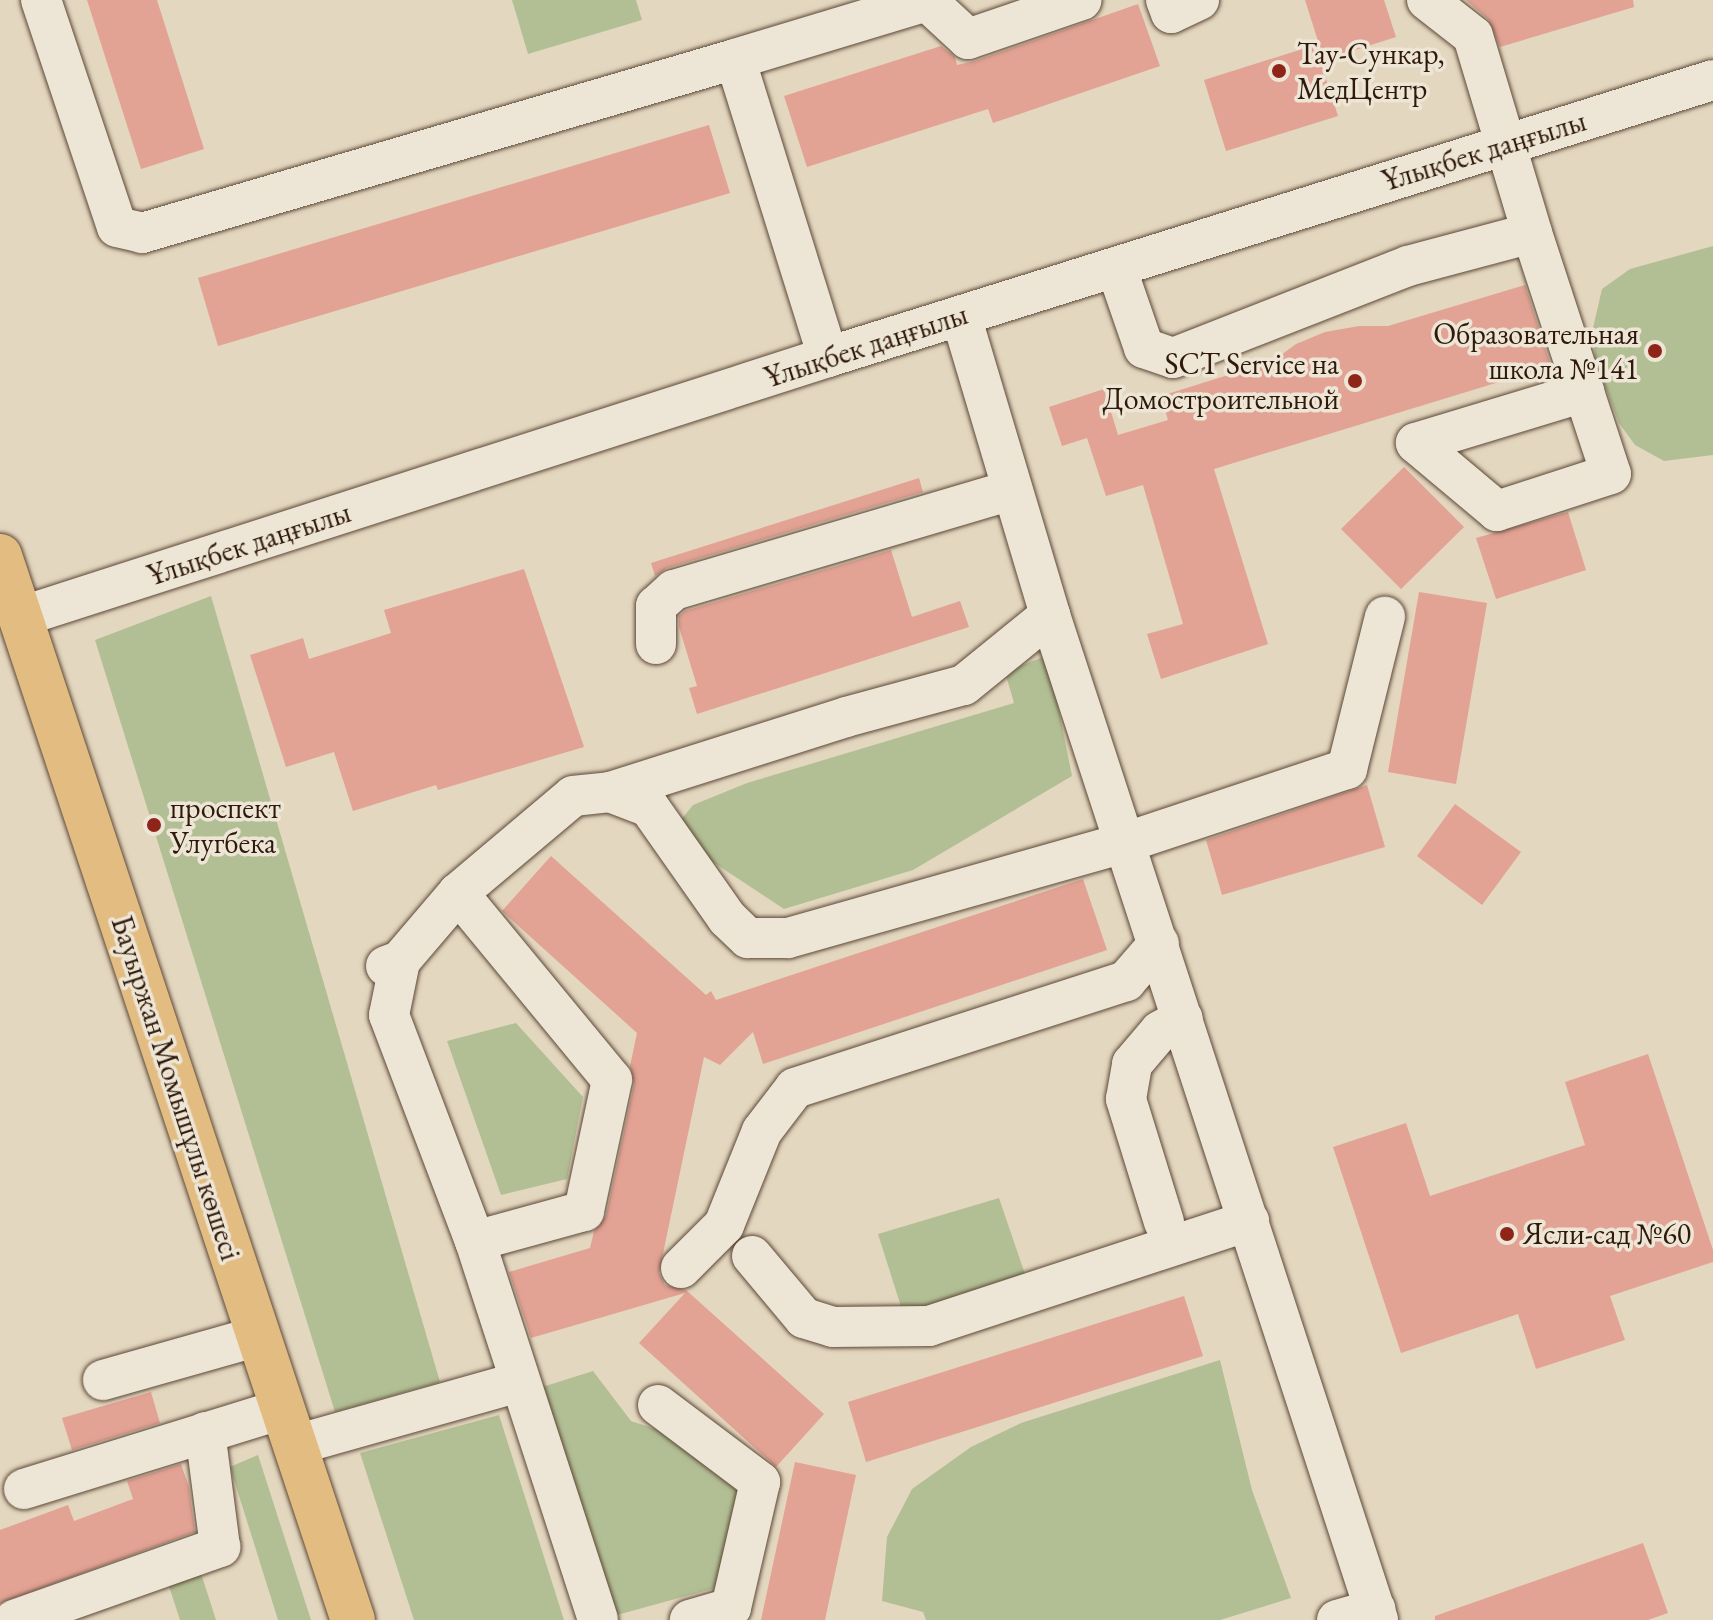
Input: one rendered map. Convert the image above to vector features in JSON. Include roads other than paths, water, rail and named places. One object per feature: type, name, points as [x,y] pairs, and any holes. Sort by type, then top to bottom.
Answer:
[{"type":"main road","name":"Бауыржан Момышұлы көшесі","points":[[0,556],[10,604],[353,1620]]},
{"type":"street","points":[[41,0],[117,227],[142,233],[927,1],[968,39],[1082,0]]},
{"type":"street","points":[[1166,0],[1171,13],[1199,0]]},
{"type":"street","points":[[1427,0],[1473,36],[1532,233],[1611,474],[1497,511],[1416,443],[1584,392]]},
{"type":"street","points":[[735,59],[828,357]]},
{"type":"street","name":"Ұлықбек даңғылы","points":[[10,604],[828,357],[1713,80]]},
{"type":"street","points":[[1116,267],[1144,348],[1173,358],[1408,266],[1532,233]]},
{"type":"street","points":[[961,316],[1050,615],[1127,842],[1377,1614],[1337,1620]]},
{"type":"street","points":[[656,644],[656,606],[674,590],[1012,490]]},
{"type":"street","points":[[598,1620],[475,1241],[389,1015],[393,964],[458,893],[573,796],[610,792],[846,717],[964,685],[1050,615]]},
{"type":"street","points":[[610,792],[649,807],[727,918],[748,938],[788,938],[1127,842],[1347,769],[1385,617]]},
{"type":"street","points":[[458,893],[612,1080],[584,1211],[475,1241]]},
{"type":"street","points":[[681,1268],[724,1225],[762,1131],[795,1088],[1126,981],[1159,943]]},
{"type":"street","points":[[1164,1222],[1126,1099],[1132,1064],[1160,1031],[1183,1018]]},
{"type":"street","points":[[752,1256],[804,1318],[833,1327],[929,1326],[1249,1221]]},
{"type":"street","points":[[103,1380],[259,1336]]},
{"type":"street","points":[[24,1489],[205,1432],[289,1427],[519,1382]]},
{"type":"street","points":[[658,1405],[760,1482],[731,1608],[690,1620]]},
{"type":"street","points":[[14,1620],[220,1547],[205,1432]]},
{"type":"place","name":"Тау-Сункар, МедЦентр","points":[[1279,71]]},
{"type":"place","name":"Образовательная школа №141","points":[[1655,351]]},
{"type":"place","name":"SCT Service на Домостроительной","points":[[1355,381]]},
{"type":"place","name":"проспект Улугбека","points":[[154,825]]},
{"type":"place","name":"Ясли-сад №60","points":[[1507,1234]]}]
